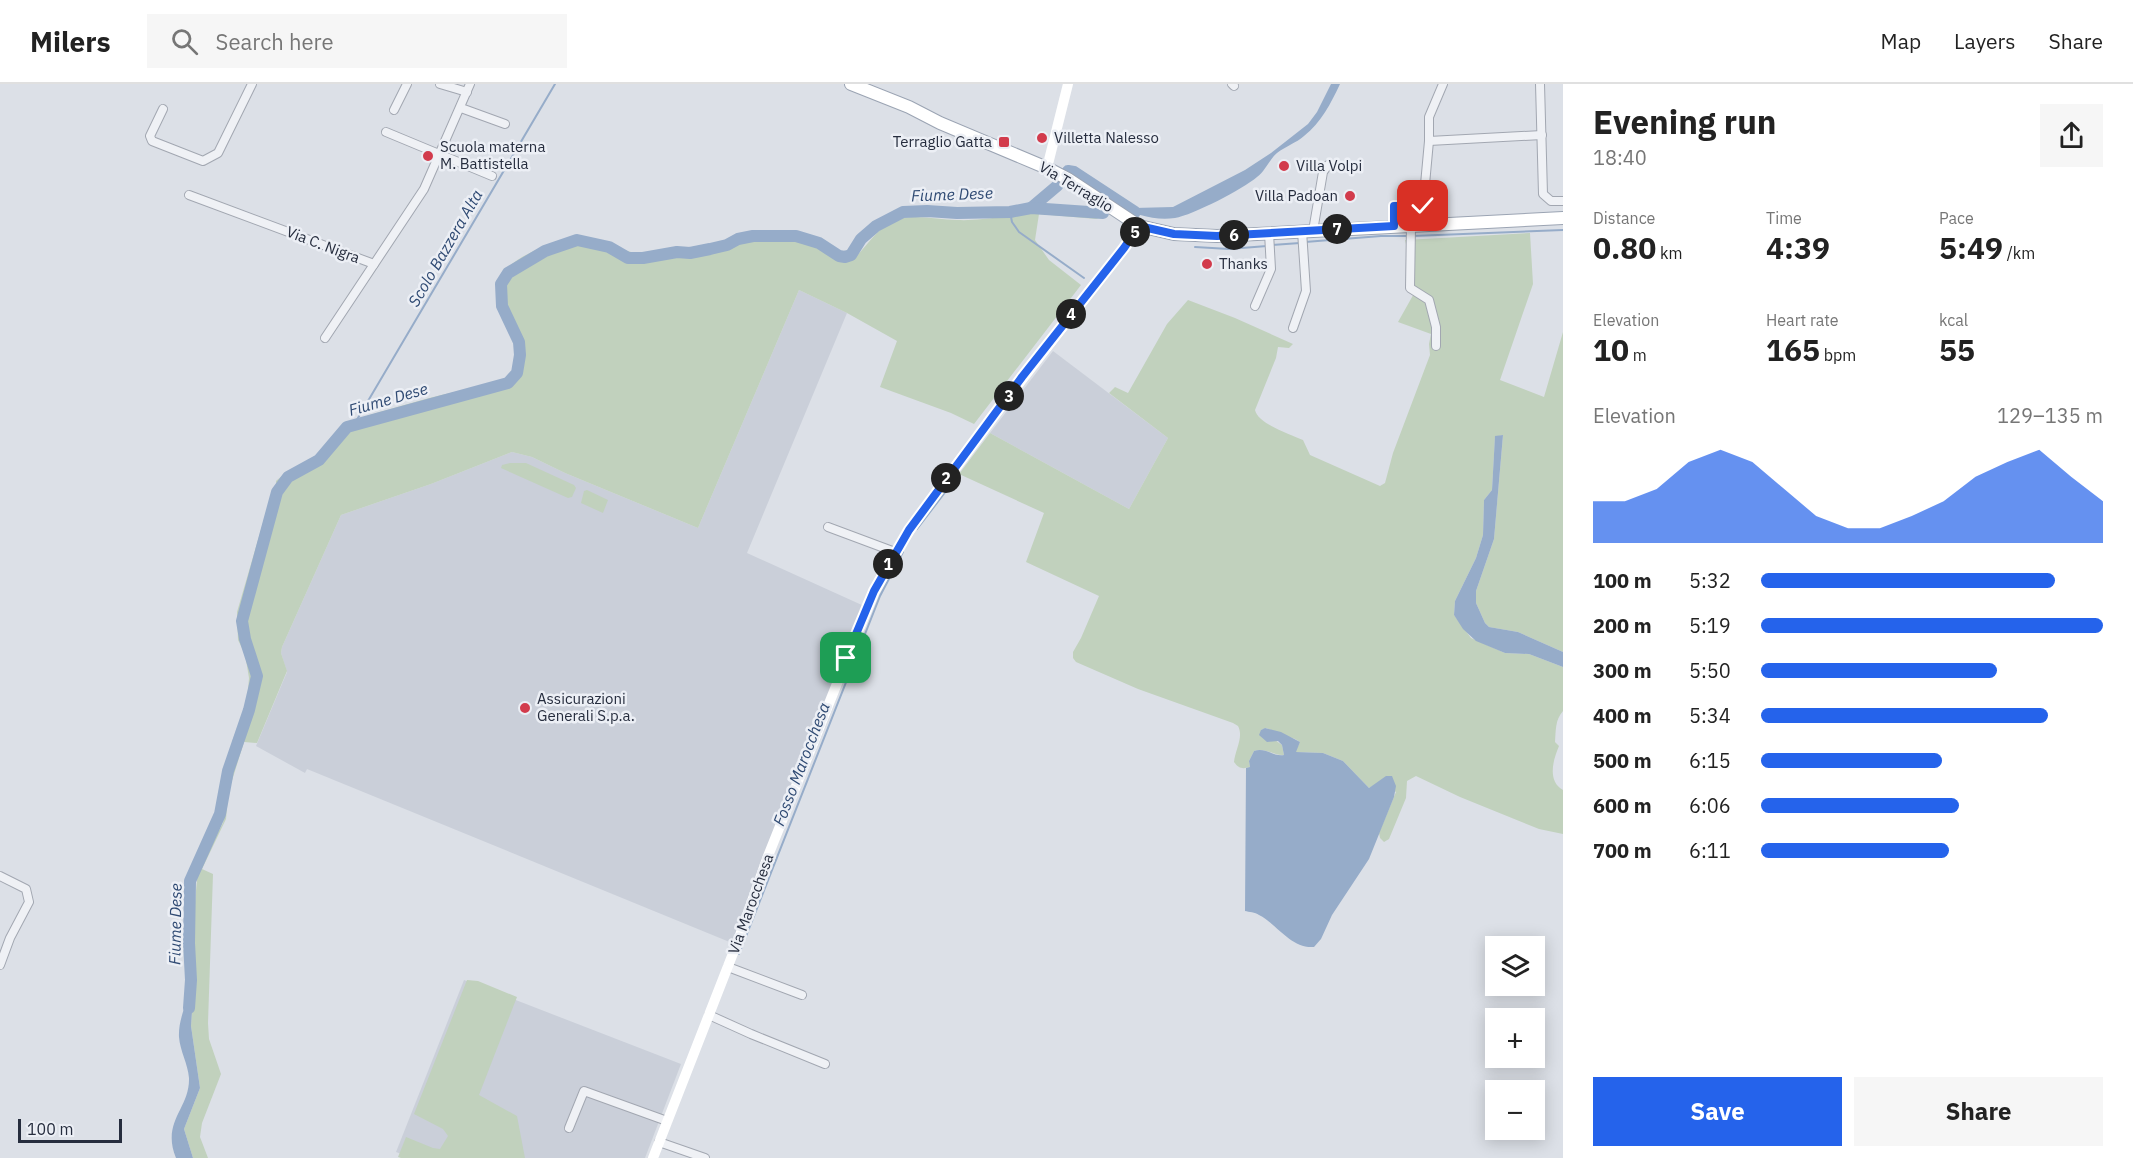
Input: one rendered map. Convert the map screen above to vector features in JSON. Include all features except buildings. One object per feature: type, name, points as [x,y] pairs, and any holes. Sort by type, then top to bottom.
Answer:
[{"type":"main road","name":"Via Terraglio","points":[[851,84],[1047,168],[1139,226],[1162,232],[1269,242],[1394,223],[1411,233],[1563,218]]},
{"type":"street","points":[[163,109],[150,136],[152,141],[203,161],[218,153],[252,84]]},
{"type":"street","points":[[394,110],[407,84]]},
{"type":"street","points":[[374,264],[424,189],[469,88],[440,84]]},
{"type":"street","points":[[1047,168],[1068,84]]},
{"type":"street","points":[[1394,223],[1394,206],[1423,206],[1429,117],[1443,84]]},
{"type":"street","points":[[1540,84],[1543,194],[1551,201],[1563,201]]},
{"type":"street","points":[[461,108],[505,124]]},
{"type":"street","points":[[386,132],[492,176]]},
{"type":"street","points":[[1429,141],[1542,135]]},
{"type":"street","points":[[1293,328],[1306,291],[1305,237],[1323,172],[1328,165]]},
{"type":"street","name":"Via C. Nigra","points":[[189,195],[374,264],[325,338]]},
{"type":"street","name":"Via Marocchesa","points":[[653,1158],[728,967],[768,856],[874,591],[895,552],[913,533],[953,469],[1139,226]]},
{"type":"street","points":[[1411,233],[1410,288],[1429,300],[1436,327],[1436,346]]},
{"type":"street","points":[[1255,306],[1271,269],[1269,242]]},
{"type":"street","points":[[828,527],[895,552]]},
{"type":"street","points":[[0,876],[26,889],[29,902],[10,938],[0,965]]},
{"type":"street","points":[[728,967],[802,994]]},
{"type":"street","points":[[709,1015],[825,1064]]},
{"type":"street","points":[[569,1128],[584,1091],[668,1121]]},
{"type":"street","points":[[660,1142],[705,1158]]},
{"type":"shaded area","points":[[799,290],[847,313],[747,553],[864,606],[732,943],[307,769],[305,773],[256,746],[287,672],[281,653],[282,647],[341,515],[431,484],[512,452],[532,457],[698,528]]},
{"type":"shaded area","points":[[1053,351],[1168,438],[1129,509],[990,433]]},
{"type":"shaded area","points":[[464,980],[681,1064],[645,1158],[412,1158],[396,1152]]},
{"type":"green space","points":[[1034,212],[1078,213],[1102,217],[1096,219],[1039,214],[1035,240],[1049,260],[1081,285],[974,424],[951,413],[880,387],[897,341],[799,290],[698,528],[532,457],[512,452],[431,484],[341,515],[282,647],[281,653],[287,671],[257,743],[244,742],[230,787],[233,762],[232,742],[247,702],[249,678],[245,654],[238,640],[237,612],[272,492],[277,492],[276,481],[318,455],[347,422],[426,399],[505,381],[514,368],[516,357],[500,307],[497,284],[499,278],[515,261],[561,240],[584,237],[637,253],[712,246],[738,239],[796,240],[808,243],[837,260],[847,262],[858,255],[882,228],[899,219],[913,217],[976,220]]},
{"type":"green space","points":[[1530,233],[1533,284],[1500,380],[1544,397],[1563,332],[1563,652],[1518,632],[1489,627],[1476,603],[1476,591],[1494,539],[1503,435],[1495,437],[1492,490],[1484,500],[1483,535],[1476,558],[1455,601],[1454,615],[1471,638],[1505,653],[1529,654],[1563,667],[1563,711],[1556,725],[1555,742],[1559,746],[1553,776],[1563,790],[1563,834],[1539,829],[1460,797],[1416,776],[1407,781],[1406,798],[1389,839],[1384,842],[1379,833],[1396,792],[1378,783],[1369,788],[1343,761],[1323,753],[1295,752],[1300,742],[1266,728],[1261,730],[1282,745],[1284,755],[1262,750],[1254,751],[1249,761],[1250,767],[1241,768],[1234,762],[1240,739],[1238,726],[1138,689],[1076,662],[1073,652],[1099,596],[1026,562],[1044,513],[959,474],[990,433],[1129,509],[1168,438],[1109,393],[1115,387],[1128,393],[1167,324],[1188,300],[1293,344],[1289,348],[1278,347],[1276,358],[1255,410],[1257,415],[1275,428],[1303,440],[1310,455],[1380,486],[1385,483],[1393,453],[1430,355],[1431,334],[1398,322],[1416,290],[1405,240]]},
{"type":"green space","points":[[526,463],[574,485],[576,488],[572,497],[568,498],[501,468],[502,465]]},
{"type":"green space","points":[[587,490],[608,500],[603,513],[581,503],[584,491]]},
{"type":"green space","points":[[228,797],[226,819],[202,869],[213,874],[208,1023],[209,1039],[221,1074],[202,1123],[200,1137],[208,1158],[193,1158],[184,1129],[200,1088],[191,1026],[195,964],[194,913],[198,869],[223,823]]},
{"type":"green space","points":[[467,980],[478,981],[517,997],[479,1095],[517,1116],[525,1158],[398,1157],[406,1137],[440,1149],[448,1136],[443,1129],[414,1114]]},
{"type":"water","points":[[1331,84],[1340,84],[1316,125],[1301,138],[1277,153],[1257,177],[1230,194],[1193,212],[1168,219],[1131,212],[1119,205],[1134,208],[1173,207],[1245,170],[1308,124],[1317,112]]},
{"type":"water","points":[[1503,435],[1494,539],[1476,591],[1476,603],[1489,627],[1518,632],[1563,652],[1563,667],[1529,654],[1505,653],[1476,641],[1463,629],[1454,615],[1455,601],[1476,558],[1483,535],[1484,500],[1492,490],[1495,436]]},
{"type":"water","points":[[1265,728],[1281,732],[1300,742],[1296,752],[1323,753],[1343,761],[1369,788],[1386,776],[1392,776],[1396,786],[1394,797],[1369,859],[1314,947],[1298,944],[1266,919],[1256,913],[1245,911],[1246,768],[1250,767],[1249,761],[1254,751],[1262,750],[1284,755],[1282,745],[1278,741],[1267,742],[1259,735]]},
{"type":"water","points":[[194,983],[191,1026],[200,1088],[184,1129],[193,1158],[176,1158],[172,1145],[172,1134],[188,1089],[189,1078],[179,1030]]},
{"type":"waterway","name":"Scolo Bazzera Alta","points":[[355,423],[555,84]]},
{"type":"waterway","name":"Fiume Dese","points":[[1031,208],[1057,186],[1068,171],[1074,172],[1135,212]]},
{"type":"waterway","name":"Fiume Dese","points":[[189,1008],[190,881],[220,814],[228,771],[249,710],[257,676],[245,639],[242,621],[277,492],[288,477],[319,460],[347,427],[508,383],[517,373],[520,355],[519,342],[502,306],[501,284],[508,273],[545,251],[577,240],[609,247],[628,258],[643,258],[677,252],[690,253],[727,245],[738,239],[753,236],[796,236],[819,243],[839,256],[845,257],[851,255],[861,239],[876,226],[903,212],[1010,212],[1031,208],[1103,213]]},
{"type":"waterway","points":[[1010,212],[1012,222],[1019,232],[1084,278]]},
{"type":"waterway","points":[[1413,236],[1563,230]]},
{"type":"waterway","points":[[1305,242],[1407,236]]},
{"type":"waterway","points":[[1272,245],[1300,243]]},
{"type":"waterway","points":[[1195,247],[1229,249],[1267,246]]},
{"type":"waterway","name":"Fosso Marocchesa","points":[[917,529],[959,474]]},
{"type":"waterway","name":"Fosso Marocchesa","points":[[739,954],[880,596],[903,552]]},
{"type":"place","name":"Villetta Nalesso","points":[[1042,138]]},
{"type":"place","name":"Terraglio Gatta","points":[[1004,142]]},
{"type":"place","name":"Scuola materna M. Battistella","points":[[428,156]]},
{"type":"place","name":"Villa Volpi","points":[[1284,166]]},
{"type":"place","name":"Villa Padoan","points":[[1350,196]]},
{"type":"place","name":"Thanks","points":[[1207,264]]},
{"type":"place","name":"Assicurazioni Generali S.p.a.","points":[[525,708]]},
{"type":"route","points":[[846,658],[874,591],[909,530],[1022,377],[1139,226],[1174,234],[1217,236],[1394,226],[1394,206],[1423,206]]}]
